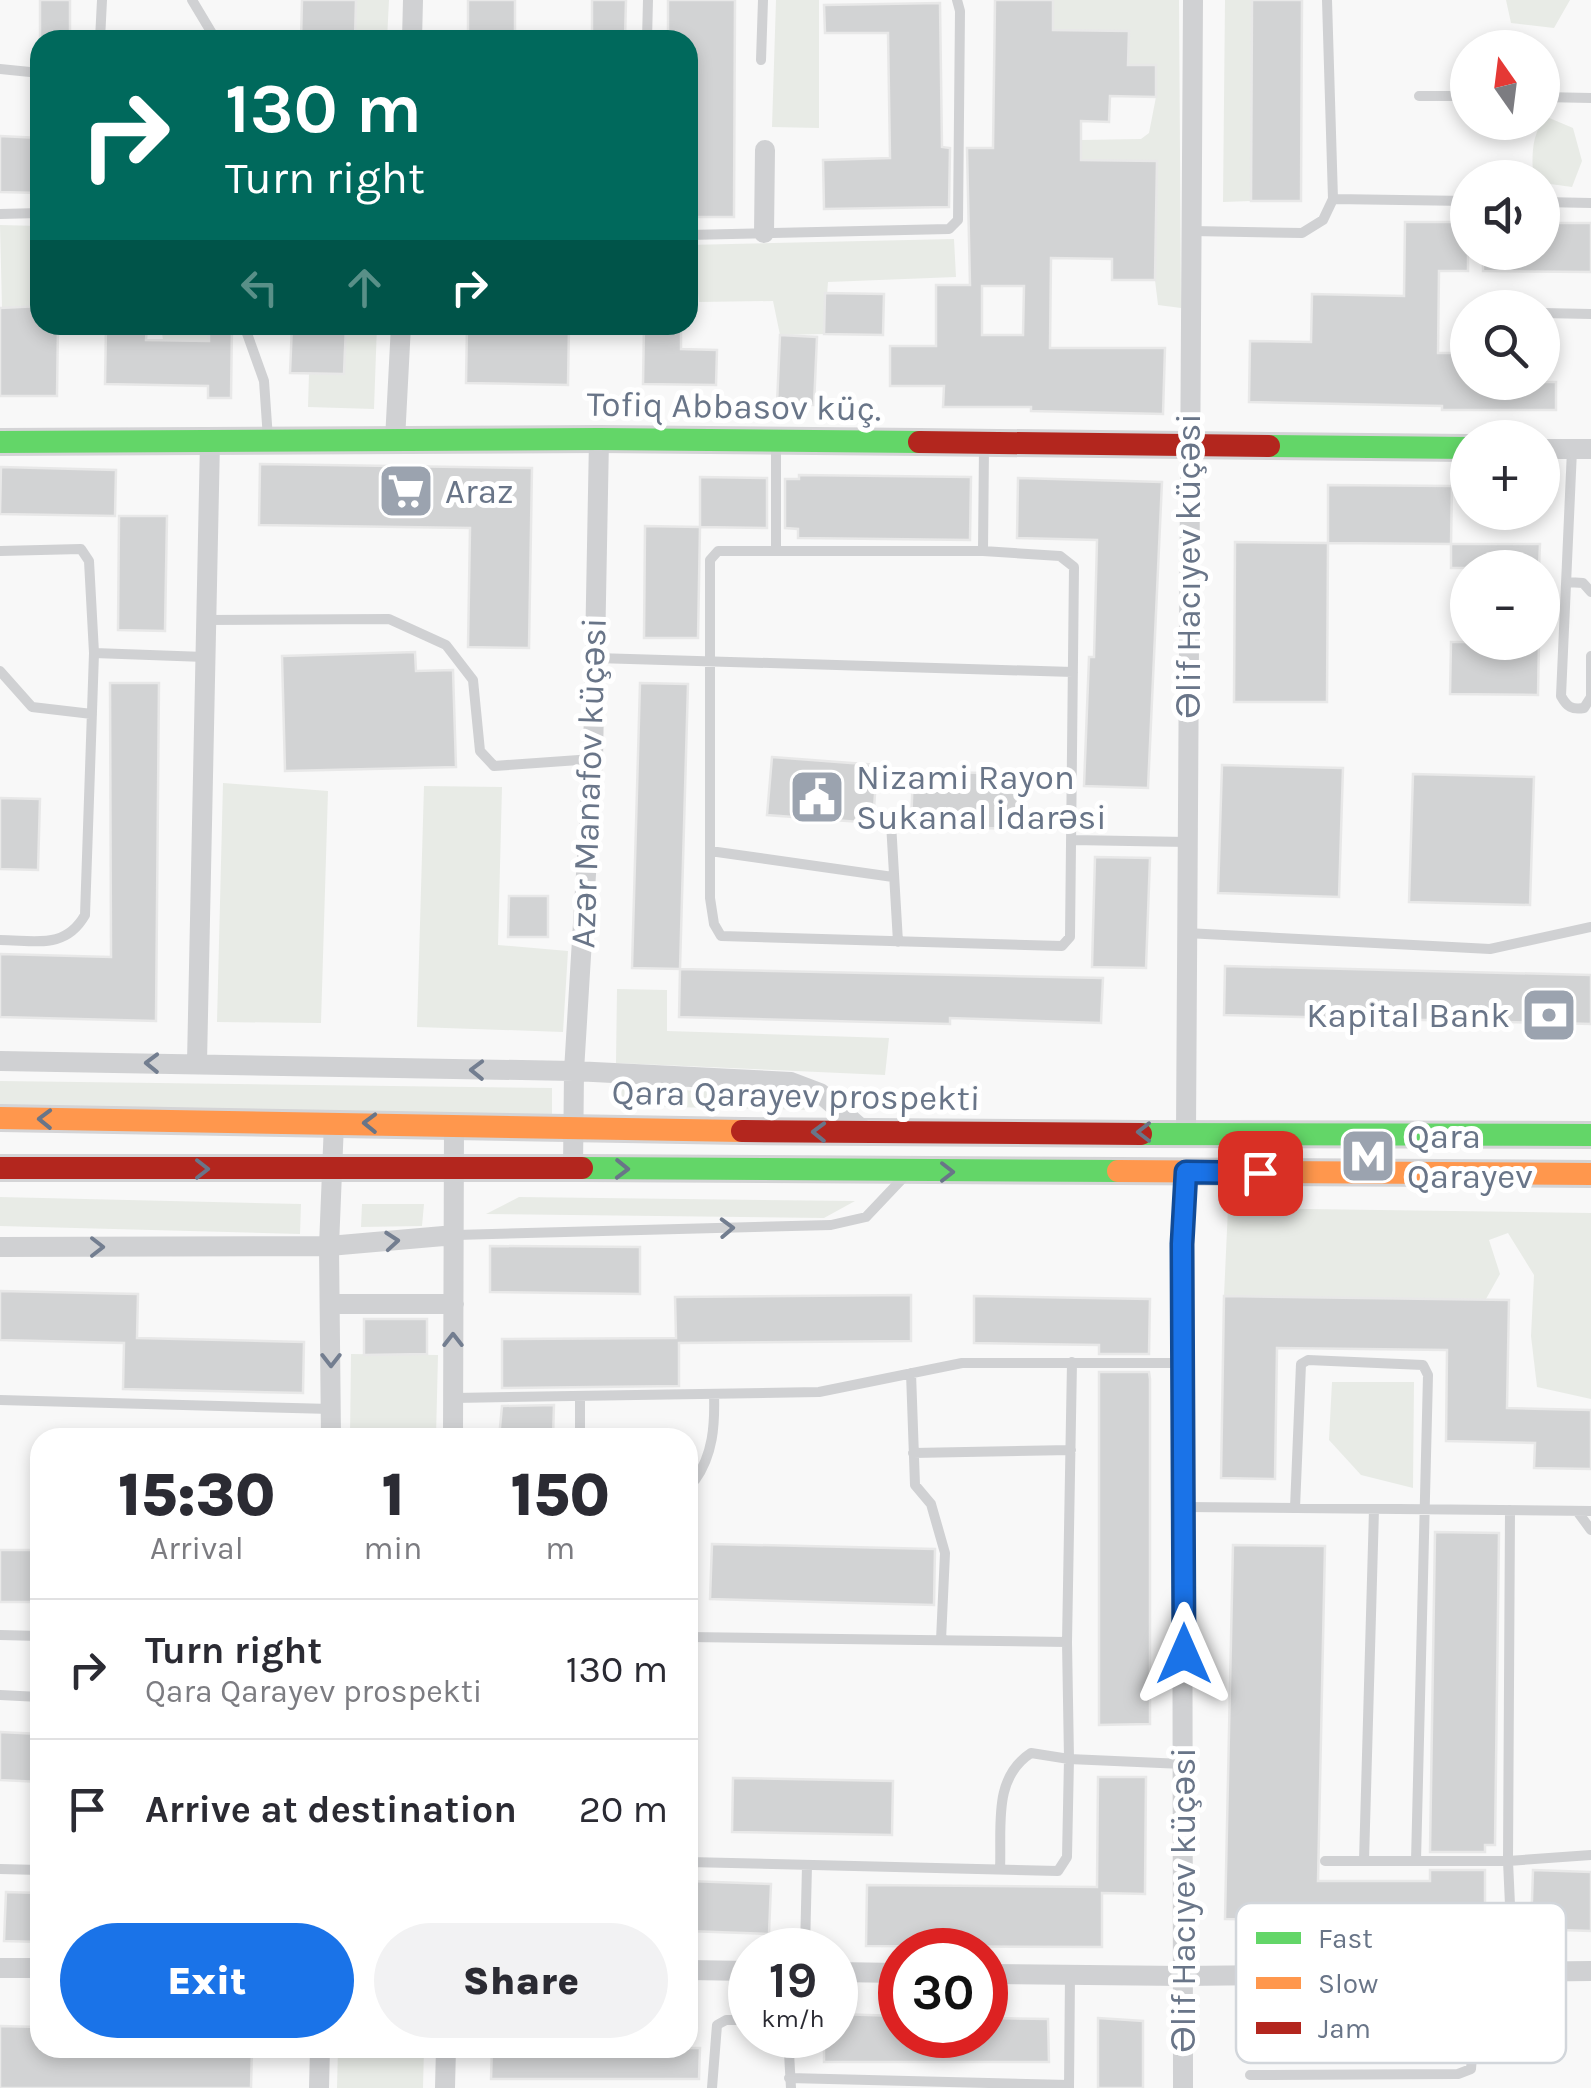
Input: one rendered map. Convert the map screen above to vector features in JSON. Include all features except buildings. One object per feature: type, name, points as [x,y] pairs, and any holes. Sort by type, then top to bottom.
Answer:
[{"type":"main road","name":"Tofiq Abbasov küç.","points":[[0,442],[600,439],[1450,448]]},
{"type":"main road","name":"Qara Qarayev prospekti","points":[[0,1118],[866,1132],[1591,1135]]},
{"type":"main road","points":[[0,1168],[1591,1174]]},
{"type":"street","points":[[412,30],[414,0]]},
{"type":"street","name":"Əlif Hacıyev küçəsi","points":[[1186,1132],[1193,0]]},
{"type":"street","points":[[764,233],[765,150]]},
{"type":"street","points":[[395,440],[400,335]]},
{"type":"street","name":"Azər Manafov küçəsi","points":[[573,1168],[574,1072],[592,759],[600,439]]},
{"type":"street","points":[[197,1064],[210,441]]},
{"type":"street","points":[[0,1061],[574,1072],[791,1082],[820,1093],[866,1132]]},
{"type":"street","points":[[331,1428],[329,1246],[334,1122]]},
{"type":"street","points":[[453,1428],[454,1126]]},
{"type":"street","name":"Əlif Hacıyev küçəsi","points":[[1183,2088],[1182,1244],[1186,1172]]},
{"type":"street","points":[[0,1247],[329,1246],[455,1235]]},
{"type":"street","points":[[331,1304],[454,1304]]},
{"type":"street","points":[[0,1968],[30,1968]]},
{"type":"street","points":[[698,1970],[728,1971]]},
{"type":"street","points":[[1566,1971],[1591,1970]]},
{"type":"street","points":[[1008,1974],[1236,1975]]},
{"type":"street","points":[[319,2088],[320,2058]]},
{"type":"street","points":[[444,2088],[446,2058]]},
{"type":"lane","points":[[100,30],[102,0]]},
{"type":"lane","points":[[192,0],[210,30]]},
{"type":"lane","points":[[647,30],[648,0]]},
{"type":"lane","points":[[761,60],[763,0]]},
{"type":"lane","points":[[698,235],[948,229],[958,220],[958,0]]},
{"type":"lane","points":[[1192,231],[1302,233],[1322,220],[1333,199],[1327,0]]},
{"type":"lane","points":[[0,70],[30,72]]},
{"type":"lane","points":[[1419,96],[1450,96]]},
{"type":"lane","points":[[1560,97],[1591,98]]},
{"type":"lane","points":[[1333,199],[1450,201]]},
{"type":"lane","points":[[1560,202],[1591,203]]},
{"type":"lane","points":[[0,214],[30,214]]},
{"type":"lane","points":[[1560,313],[1591,314]]},
{"type":"lane","points":[[248,335],[264,380],[268,440]]},
{"type":"lane","points":[[776,441],[776,550]]},
{"type":"lane","points":[[984,443],[984,551]]},
{"type":"lane","points":[[1581,449],[1566,582],[1561,696],[1574,710],[1584,708],[1590,698],[1591,656]]},
{"type":"lane","points":[[0,552],[81,549],[90,560],[94,653],[84,915],[75,932],[57,940],[0,940]]},
{"type":"lane","points":[[776,550],[984,551],[1060,556],[1074,566],[1070,937],[1062,946],[721,936],[714,924],[710,898],[710,560],[718,551],[776,550]]},
{"type":"lane","points":[[1566,582],[1583,583],[1591,592]]},
{"type":"lane","points":[[206,620],[389,619],[446,645],[473,680],[480,751],[494,766],[592,759]]},
{"type":"lane","points":[[94,653],[205,657]]},
{"type":"lane","points":[[595,658],[1073,672]]},
{"type":"lane","points":[[0,671],[32,708],[92,714]]},
{"type":"lane","points":[[891,824],[898,942]]},
{"type":"lane","points":[[1072,840],[1187,842]]},
{"type":"lane","points":[[710,850],[893,878]]},
{"type":"lane","points":[[1186,933],[1490,949],[1591,927]]},
{"type":"lane","points":[[455,1235],[831,1225],[866,1217],[909,1172]]},
{"type":"lane","points":[[1295,1508],[1301,1364],[1308,1360],[1423,1365],[1428,1374],[1416,1861]]},
{"type":"lane","points":[[453,1398],[819,1392],[962,1362],[1185,1362]]},
{"type":"lane","points":[[698,1862],[1058,1872],[1067,1857],[1072,1362]]},
{"type":"lane","points":[[911,1372],[914,1486],[931,1504],[945,1552],[941,1640]]},
{"type":"lane","points":[[698,1475],[705,1465],[715,1413],[714,1394]]},
{"type":"lane","points":[[580,1396],[580,1428]]},
{"type":"lane","points":[[0,1400],[331,1408]]},
{"type":"lane","points":[[914,1453],[1070,1450]]},
{"type":"lane","points":[[1184,1507],[1591,1511]]},
{"type":"lane","points":[[1364,1862],[1374,1509]]},
{"type":"lane","points":[[1510,1510],[1510,1903]]},
{"type":"lane","points":[[1578,1511],[1591,1530]]},
{"type":"lane","points":[[0,1635],[30,1636]]},
{"type":"lane","points":[[698,1637],[1067,1642]]},
{"type":"lane","points":[[0,1695],[30,1696]]},
{"type":"lane","points":[[1000,1869],[1004,1783],[1017,1762],[1031,1753],[1069,1760],[1184,1764]]},
{"type":"lane","points":[[1324,1861],[1508,1861],[1591,1855]]},
{"type":"lane","points":[[806,1928],[807,1865]]},
{"type":"lane","points":[[0,1869],[30,1870]]},
{"type":"lane","points":[[789,2058],[790,2083],[1069,2087],[1070,1974]]},
{"type":"lane","points":[[712,2088],[718,2026],[728,2020]]},
{"type":"lane","points":[[1250,2075],[1458,2074],[1471,2070],[1472,2063]]},
{"type":"shaded area","points":[[356,0],[389,0],[388,30],[355,30]]},
{"type":"shaded area","points":[[776,0],[819,0],[819,128],[772,127]]},
{"type":"shaded area","points":[[1053,0],[1179,0],[1181,308],[1158,305],[1156,161],[1081,160],[1081,140],[1141,139],[1149,133],[1156,97],[1156,66],[1128,65],[1128,31],[1053,30]]},
{"type":"shaded area","points":[[1225,0],[1252,0],[1251,201],[1223,202]]},
{"type":"shaded area","points":[[1506,0],[1570,0],[1554,28],[1511,23]]},
{"type":"shaded area","points":[[1560,122],[1573,128],[1582,161],[1572,187],[1560,185],[1560,160],[1533,160],[1535,140],[1560,140]]},
{"type":"shaded area","points":[[0,225],[30,226],[30,307],[2,307]]},
{"type":"shaded area","points":[[954,239],[956,277],[828,282],[824,334],[780,335],[773,301],[699,302],[698,245]]},
{"type":"shaded area","points":[[162,335],[209,335],[209,342],[163,340]]},
{"type":"shaded area","points":[[346,335],[377,335],[374,409],[308,407],[309,373],[344,374]]},
{"type":"shaded area","points":[[223,783],[328,791],[321,1023],[217,1022]]},
{"type":"shaded area","points":[[424,786],[502,787],[498,945],[568,951],[563,1032],[417,1027]]},
{"type":"shaded area","points":[[617,989],[667,990],[667,1031],[889,1038],[885,1075],[616,1063]]},
{"type":"shaded area","points":[[0,1081],[552,1088],[552,1121],[0,1113]]},
{"type":"shaded area","points":[[621,1087],[781,1095],[808,1110],[621,1106]]},
{"type":"shaded area","points":[[0,1197],[301,1204],[300,1234],[0,1226]]},
{"type":"shaded area","points":[[519,1197],[855,1201],[824,1218],[486,1214]]},
{"type":"shaded area","points":[[362,1204],[424,1204],[422,1226],[361,1227]]},
{"type":"shaded area","points":[[1228,1208],[1591,1213],[1591,1399],[1537,1387],[1531,1336],[1534,1275],[1508,1233],[1489,1240],[1500,1274],[1486,1299],[1224,1296]]},
{"type":"shaded area","points":[[351,1354],[438,1355],[436,1428],[350,1428]]},
{"type":"shaded area","points":[[1332,1382],[1414,1382],[1413,1488],[1361,1475],[1329,1440]]},
{"type":"shaded area","points":[[338,2058],[424,2058],[423,2088],[337,2088]]},
{"type":"traffic: fast","points":[[0,442],[919,442]]},
{"type":"traffic: fast","points":[[1269,446],[1450,448]]},
{"type":"traffic: fast","points":[[1141,1134],[1591,1135]]},
{"type":"traffic: fast","points":[[582,1168],[1118,1171]]},
{"type":"traffic: slow","points":[[0,1118],[742,1131]]},
{"type":"traffic: slow","points":[[1118,1171],[1591,1174]]},
{"type":"traffic: jam","points":[[919,442],[1269,446]]},
{"type":"traffic: jam","points":[[742,1131],[1141,1134]]},
{"type":"traffic: jam","points":[[0,1168],[582,1168]]},
{"type":"place","name":"Araz","points":[[406,491]]},
{"type":"place","name":"Nizami Rayon Sukanal İdarəsi","points":[[817,797]]},
{"type":"place","name":"Kapital Bank","points":[[1549,1015]]},
{"type":"place","name":"Qara Qarayev","points":[[1368,1156]]},
{"type":"route","points":[[1184,1654],[1182,1244],[1186,1172],[1260,1173]]}]
